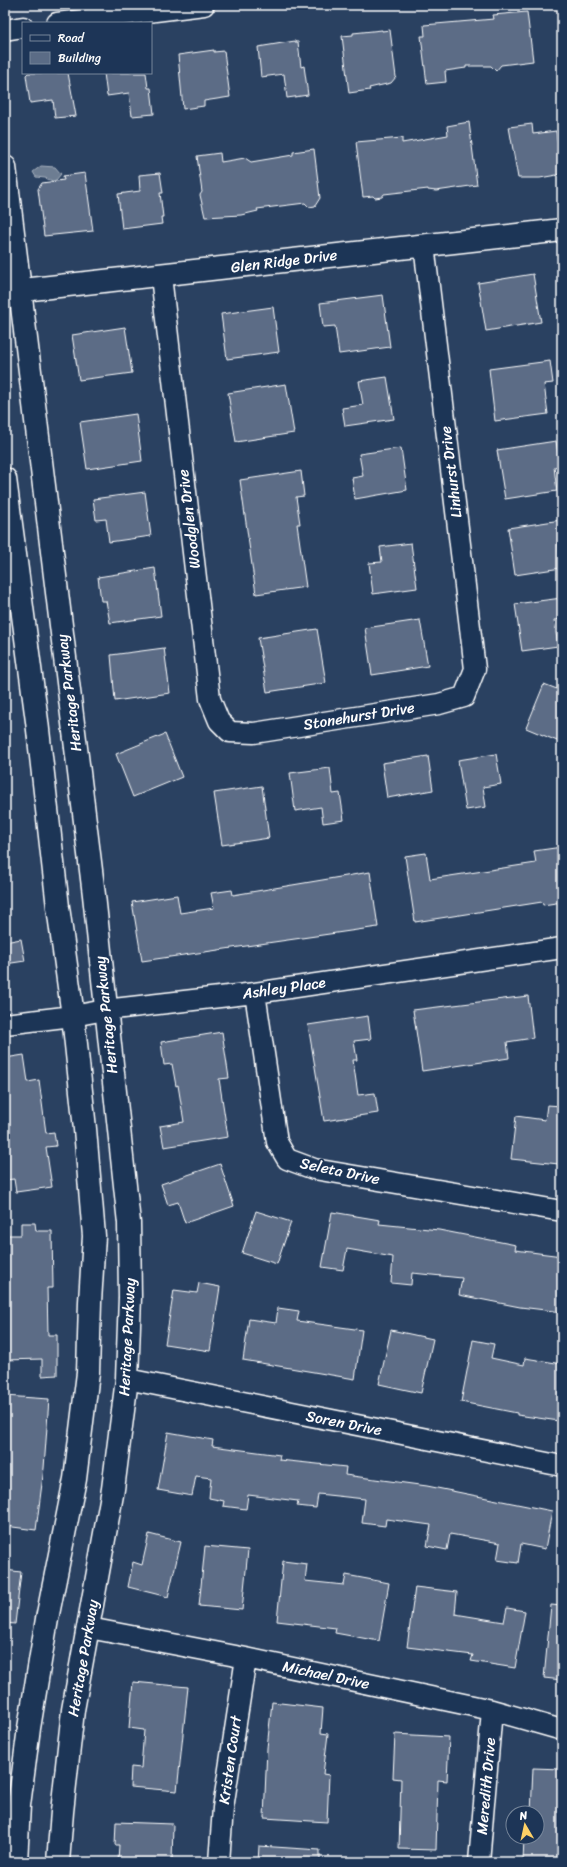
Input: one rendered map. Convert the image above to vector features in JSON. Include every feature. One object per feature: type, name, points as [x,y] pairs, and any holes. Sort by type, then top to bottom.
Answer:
[{"type":"main road","name":"Heritage Parkway","points":[[5,167],[13,291],[94,895],[129,1223],[130,1297],[127,1379],[112,1489],[73,1710],[58,1862]]},
{"type":"main road","name":"Glen Ridge Drive","points":[[13,291],[161,276],[562,230]]},
{"type":"main road","points":[[5,479],[37,721],[58,907],[73,1016],[85,1129],[94,1236],[88,1373],[75,1479],[47,1619],[29,1728],[19,1805],[16,1862]]},
{"type":"street","points":[[62,22],[134,9],[204,5]]},
{"type":"street","points":[[5,30],[22,27]]},
{"type":"street","name":"Linhurst Drive","points":[[424,245],[475,669],[464,697]]},
{"type":"street","name":"Woodglen Drive","points":[[161,276],[210,699],[218,721],[230,732],[254,733]]},
{"type":"street","name":"Stonehurst Drive","points":[[254,733],[440,704],[464,697]]},
{"type":"street","name":"Ashley Place","points":[[5,1024],[73,1016],[106,1010],[255,993],[562,948]]},
{"type":"street","name":"Seleta Drive","points":[[255,993],[277,1142],[287,1159],[314,1169],[562,1211]]},
{"type":"street","name":"Soren Drive","points":[[127,1379],[562,1466]]},
{"type":"street","name":"Michael Drive","points":[[88,1628],[246,1658],[492,1710],[562,1730]]},
{"type":"street","name":"Kristen Court","points":[[219,1862],[223,1808],[246,1658]]},
{"type":"street","name":"Meredith Drive","points":[[479,1862],[492,1710]]},
{"type":"water","points":[[41,166],[55,167],[61,174],[56,180],[53,181],[36,177],[33,172]]},
{"type":"building","points":[[527,12],[533,61],[501,65],[496,71],[491,66],[466,66],[466,68],[445,71],[446,82],[427,84],[421,36],[425,36],[424,25],[494,19],[493,15]]},
{"type":"building","points":[[390,30],[396,77],[391,83],[369,88],[370,90],[349,93],[342,36],[353,35],[353,33]]},
{"type":"building","points":[[295,41],[298,42],[301,67],[304,66],[308,95],[287,98],[284,74],[261,77],[258,47]]},
{"type":"building","points":[[214,50],[214,52],[224,51],[230,97],[204,101],[204,106],[183,109],[178,55]]},
{"type":"building","points":[[68,74],[76,116],[55,118],[53,100],[30,103],[26,75]]},
{"type":"building","points":[[104,74],[146,74],[148,88],[151,88],[154,114],[132,116],[129,93],[107,96]]},
{"type":"building","points":[[469,122],[477,185],[436,191],[428,189],[384,194],[382,197],[375,198],[373,196],[363,197],[356,142],[402,138],[402,143],[448,135],[447,126]]},
{"type":"building","points":[[532,124],[533,134],[556,131],[562,174],[540,178],[518,178],[509,127]]},
{"type":"building","points":[[314,149],[320,198],[315,206],[309,207],[305,203],[257,209],[258,211],[241,215],[205,217],[200,195],[202,192],[197,156],[220,153],[221,162],[245,158],[251,162],[293,155],[293,152]]},
{"type":"building","points":[[85,173],[93,231],[44,236],[38,189],[42,183],[64,180],[63,176]]},
{"type":"building","points":[[160,173],[163,193],[160,193],[163,217],[161,217],[162,224],[122,229],[118,194],[140,191],[139,175]]},
{"type":"building","points":[[533,274],[541,322],[486,331],[478,283]]},
{"type":"building","points":[[383,295],[390,347],[339,354],[335,326],[323,327],[320,303]]},
{"type":"building","points":[[273,307],[279,352],[227,359],[221,314]]},
{"type":"building","points":[[125,327],[132,373],[79,380],[72,335]]},
{"type":"building","points":[[550,361],[553,383],[544,384],[548,414],[495,421],[489,369]]},
{"type":"building","points":[[387,377],[394,419],[345,426],[342,408],[363,405],[359,381]]},
{"type":"building","points":[[286,384],[294,433],[236,442],[228,393]]},
{"type":"building","points":[[136,414],[142,461],[87,469],[80,422]]},
{"type":"building","points":[[556,441],[560,466],[554,467],[557,491],[505,499],[497,450]]},
{"type":"building","points":[[401,448],[407,490],[355,499],[352,478],[363,476],[359,454]]},
{"type":"building","points":[[301,471],[304,496],[296,497],[300,524],[297,524],[306,587],[256,594],[240,480]]},
{"type":"building","points":[[145,492],[151,536],[109,542],[106,519],[96,520],[93,499]]},
{"type":"building","points":[[561,520],[562,543],[558,543],[561,568],[515,575],[508,528]]},
{"type":"building","points":[[411,543],[417,588],[373,594],[369,563],[382,562],[380,547]]},
{"type":"building","points":[[155,568],[161,616],[110,623],[106,601],[101,601],[98,577]]},
{"type":"building","points":[[562,598],[562,619],[554,620],[558,646],[522,651],[515,604]]},
{"type":"building","points":[[420,620],[428,666],[372,675],[365,628]]},
{"type":"building","points":[[317,629],[326,683],[267,692],[258,638]]},
{"type":"building","points":[[164,648],[170,693],[115,701],[111,655]]},
{"type":"building","points":[[544,684],[562,691],[562,743],[526,728]]},
{"type":"building","points":[[165,734],[182,777],[133,797],[116,754]]},
{"type":"building","points":[[496,754],[501,784],[483,787],[486,807],[466,810],[458,760]]},
{"type":"building","points":[[428,756],[433,790],[387,798],[382,763]]},
{"type":"building","points":[[330,768],[333,794],[340,793],[344,820],[323,823],[321,807],[295,811],[290,773]]},
{"type":"building","points":[[262,786],[269,838],[222,845],[214,793]]},
{"type":"building","points":[[562,847],[562,902],[543,905],[542,902],[415,922],[405,856],[426,853],[430,879],[536,863],[534,851]]},
{"type":"building","points":[[370,872],[378,927],[142,961],[132,902],[177,895],[180,913],[214,908],[211,893],[232,890],[233,895]]},
{"type":"building","points":[[21,939],[25,961],[5,964],[5,942]]},
{"type":"building","points":[[528,996],[533,1038],[507,1042],[509,1058],[422,1071],[413,1010]]},
{"type":"building","points":[[368,1016],[371,1039],[354,1041],[357,1060],[353,1060],[358,1095],[375,1093],[378,1113],[324,1121],[308,1025]]},
{"type":"building","points":[[222,1032],[229,1078],[219,1079],[228,1137],[164,1147],[160,1126],[184,1122],[178,1085],[176,1086],[172,1064],[164,1065],[161,1042]]},
{"type":"building","points":[[24,1055],[28,1082],[39,1080],[46,1133],[54,1132],[56,1146],[46,1147],[52,1187],[16,1192],[14,1179],[5,1180],[5,1058]]},
{"type":"building","points":[[547,1105],[562,1106],[562,1139],[559,1164],[511,1159],[516,1116],[545,1120]]},
{"type":"building","points":[[220,1164],[234,1206],[185,1223],[178,1202],[168,1205],[161,1184]]},
{"type":"building","points":[[256,1211],[291,1222],[277,1264],[242,1253]]},
{"type":"building","points":[[332,1212],[380,1220],[379,1224],[439,1230],[516,1245],[515,1250],[562,1256],[562,1312],[520,1307],[459,1295],[462,1278],[412,1273],[411,1285],[391,1283],[393,1257],[347,1249],[343,1270],[322,1267]]},
{"type":"building","points":[[21,1223],[35,1223],[36,1231],[52,1231],[53,1288],[47,1288],[48,1335],[57,1335],[57,1375],[42,1376],[42,1359],[5,1360],[5,1235],[21,1235]]},
{"type":"building","points":[[199,1283],[220,1287],[210,1351],[165,1344],[174,1290],[197,1293]]},
{"type":"building","points":[[278,1308],[299,1311],[297,1321],[362,1330],[355,1379],[243,1360],[249,1319],[276,1323]]},
{"type":"building","points":[[391,1330],[433,1339],[421,1393],[379,1384]]},
{"type":"building","points":[[473,1340],[494,1344],[491,1358],[524,1365],[525,1358],[562,1364],[562,1402],[559,1421],[517,1415],[517,1413],[461,1402]]},
{"type":"building","points":[[5,1396],[49,1399],[44,1468],[36,1530],[5,1526]]},
{"type":"building","points":[[168,1432],[213,1440],[212,1446],[280,1455],[279,1460],[346,1467],[345,1475],[427,1486],[552,1511],[545,1549],[521,1544],[518,1563],[497,1560],[500,1543],[450,1534],[447,1550],[427,1546],[431,1525],[386,1519],[385,1526],[362,1523],[365,1499],[318,1494],[316,1508],[297,1506],[298,1501],[248,1495],[246,1509],[223,1506],[224,1501],[209,1498],[211,1478],[196,1476],[192,1496],[158,1490]]},
{"type":"building","points":[[149,1534],[181,1542],[168,1597],[128,1587],[133,1562],[142,1565]]},
{"type":"building","points":[[205,1546],[248,1550],[242,1610],[199,1606]]},
{"type":"building","points":[[283,1561],[307,1564],[305,1581],[344,1585],[346,1575],[389,1583],[379,1641],[335,1633],[336,1628],[277,1621]]},
{"type":"building","points":[[5,1570],[21,1572],[15,1624],[5,1623]]},
{"type":"building","points":[[415,1587],[457,1592],[455,1614],[504,1622],[507,1608],[525,1611],[515,1668],[471,1661],[473,1655],[407,1647]]},
{"type":"building","points":[[551,1605],[562,1606],[562,1680],[544,1678]]},
{"type":"building","points":[[133,1682],[188,1687],[177,1791],[130,1787],[131,1767],[141,1768],[144,1730],[129,1728]]},
{"type":"building","points":[[272,1702],[323,1708],[321,1733],[328,1734],[323,1774],[329,1775],[327,1822],[264,1818],[267,1748]]},
{"type":"building","points":[[395,1734],[449,1737],[447,1781],[438,1780],[436,1850],[399,1849],[401,1779],[393,1778]]},
{"type":"building","points":[[533,1768],[562,1769],[562,1862],[523,1862],[524,1845],[545,1845],[545,1805],[531,1805]]},
{"type":"building","points":[[116,1822],[173,1824],[172,1862],[118,1862],[119,1845],[115,1845]]},
{"type":"building","points":[[259,1846],[320,1850],[320,1862],[258,1862]]}]
